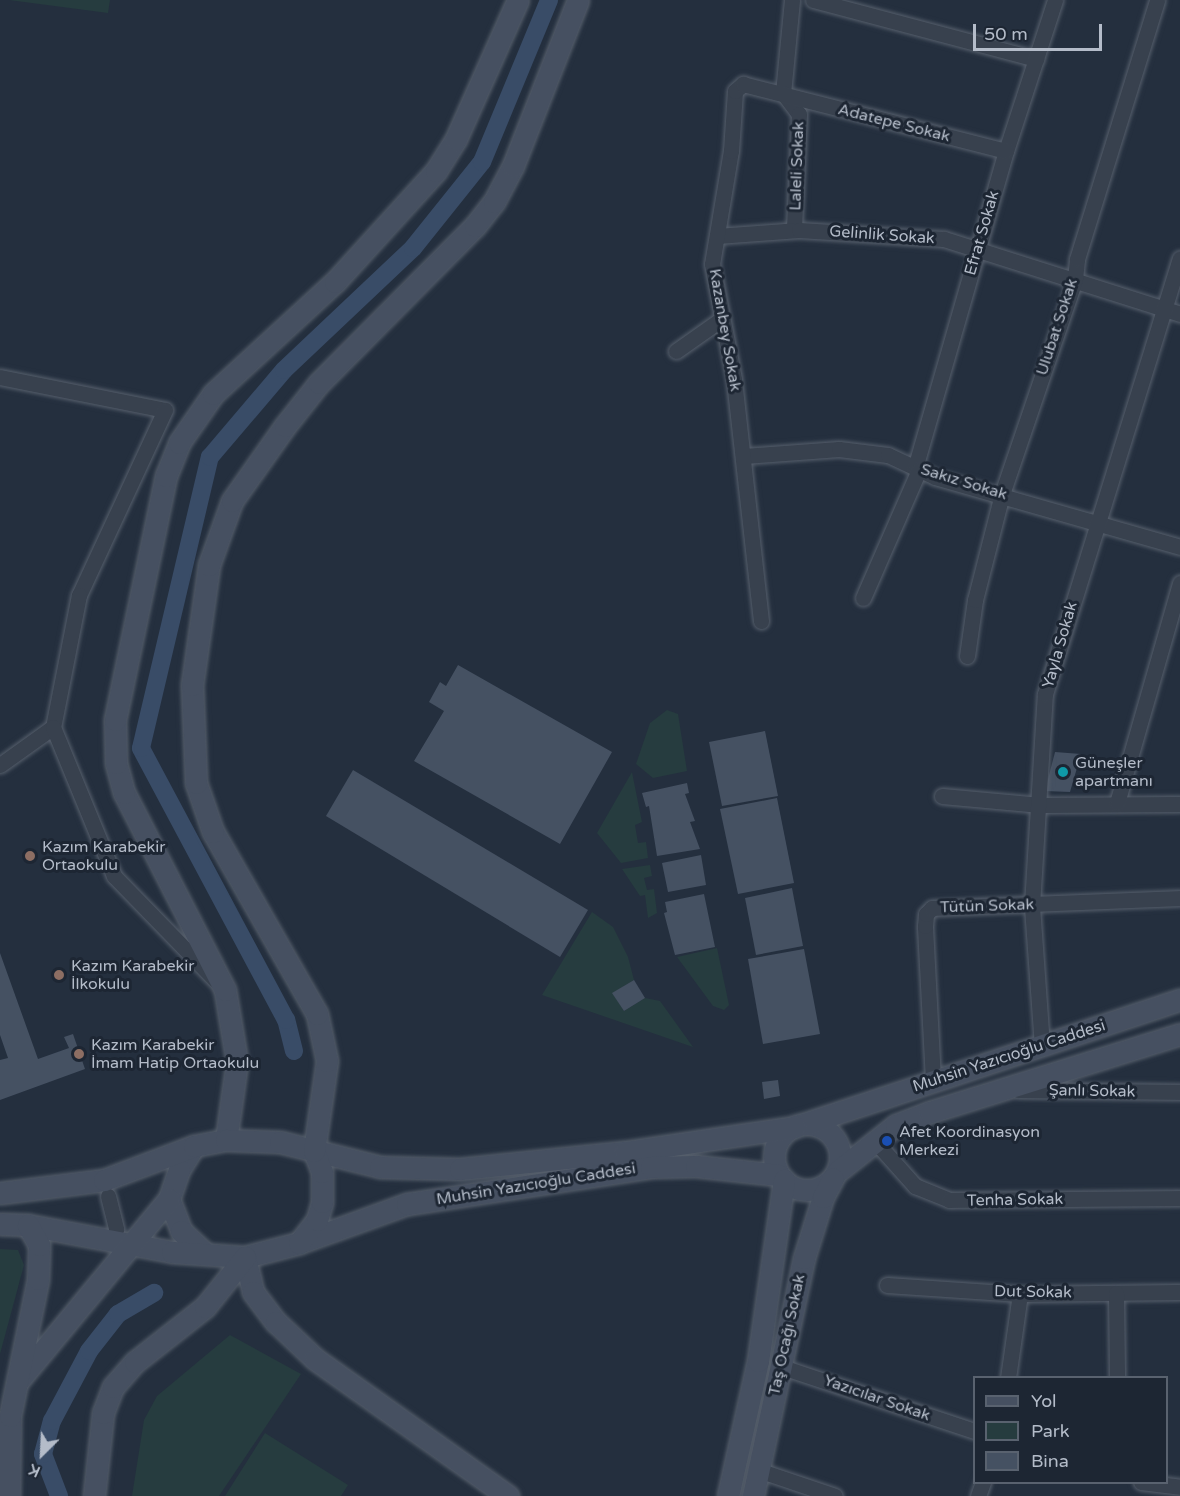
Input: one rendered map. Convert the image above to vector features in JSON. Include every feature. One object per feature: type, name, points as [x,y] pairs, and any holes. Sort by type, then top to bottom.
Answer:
[{"type":"street","points":[[226,1140],[237,1062],[225,990],[129,804],[116,763],[115,720],[166,476],[179,442],[213,394],[335,282],[436,171],[456,139],[518,0]]},
{"type":"street","points":[[299,1243],[317,1220],[322,1202],[322,1173],[314,1151],[327,1061],[317,1014],[213,832],[196,783],[192,685],[209,565],[232,501],[285,426],[319,383],[476,226],[494,202],[513,166],[578,0]]},
{"type":"street","points":[[783,93],[792,0]]},
{"type":"street","points":[[813,0],[1036,59]]},
{"type":"street","name":"Efrat Sokak","points":[[863,598],[917,469],[1006,151],[1055,0]]},
{"type":"street","name":"Ulubat Sokak","points":[[967,656],[975,600],[1002,494],[1075,279],[1077,259],[1157,0]]},
{"type":"street","name":"Kazanbey Sokak","points":[[761,621],[744,456],[723,318],[713,279],[717,236],[731,151],[735,91],[743,84],[783,93]]},
{"type":"street","name":"Adatepe Sokak","points":[[783,93],[1006,151]]},
{"type":"street","name":"Laleli Sokak","points":[[783,93],[799,114],[794,230]]},
{"type":"street","name":"Gelinlik Sokak","points":[[717,236],[794,230],[891,233],[944,239],[1180,314]]},
{"type":"street","name":"Yayla Sokak","points":[[1042,1046],[1032,905],[1041,805],[1046,694],[1097,520],[1180,258]]},
{"type":"street","points":[[676,351],[723,318]]},
{"type":"street","points":[[0,377],[165,410],[79,595],[53,727],[114,876],[225,990]]},
{"type":"street","name":"Sakız Sokak","points":[[744,456],[839,449],[888,455],[917,469],[1097,520],[1180,547]]},
{"type":"street","points":[[1117,803],[1180,583]]},
{"type":"street","points":[[0,765],[53,727]]},
{"type":"street","points":[[942,796],[1041,805],[1180,804]]},
{"type":"street","name":"Tütün Sokak","points":[[933,1080],[926,914],[932,908],[1180,898]]},
{"type":"street","name":"Muhsin Yazıcıoğlu Caddesi","points":[[0,1193],[104,1180],[194,1146],[226,1140],[269,1140],[380,1167],[460,1170],[625,1152],[800,1125],[1180,1000]]},
{"type":"street","name":"Muhsin Yazıcıoğlu Caddesi","points":[[836,1174],[874,1140],[930,1112],[1180,1034]]},
{"type":"street","name":"Şanlı Sokak","points":[[1004,1089],[1180,1092]]},
{"type":"street","points":[[800,1125],[822,1128],[835,1139],[840,1154],[836,1174],[826,1185],[805,1191],[781,1178],[776,1147],[800,1125]]},
{"type":"street","name":"Tenha Sokak","points":[[874,1140],[915,1186],[949,1200],[1180,1198]]},
{"type":"street","points":[[16,1383],[134,1246],[170,1199],[178,1170],[194,1146]]},
{"type":"street","name":"Muhsin Yazıcıoğlu Caddesi","points":[[0,1224],[28,1225],[134,1246],[245,1257],[299,1243],[407,1204],[651,1167],[696,1166],[781,1178]]},
{"type":"street","name":"Taş Ocağı Sokak","points":[[753,1496],[779,1365],[808,1243],[836,1174]]},
{"type":"street","name":"Taş Ocağı Sokak","points":[[728,1496],[758,1361],[781,1178]]},
{"type":"street","points":[[108,1196],[116,1229]]},
{"type":"street","points":[[170,1199],[181,1231],[206,1254]]},
{"type":"street","points":[[9,1496],[10,1416],[38,1279],[39,1245],[28,1225]]},
{"type":"street","points":[[94,1496],[103,1413],[113,1387],[135,1362],[205,1307],[245,1257]]},
{"type":"street","points":[[245,1257],[253,1292],[276,1322],[315,1359],[508,1496]]},
{"type":"street","name":"Dut Sokak","points":[[887,1285],[1020,1294],[1180,1292]]},
{"type":"street","points":[[1116,1293],[1117,1376]]},
{"type":"street","points":[[1008,1376],[1020,1294]]},
{"type":"street","points":[[758,1361],[779,1365]]},
{"type":"street","name":"Yazıcılar Sokak","points":[[779,1365],[973,1430]]},
{"type":"street","points":[[734,1463],[835,1496]]},
{"type":"street","points":[[1157,1484],[1180,1487]]},
{"type":"green space","points":[[9,0],[110,0],[108,13]]},
{"type":"green space","points":[[667,710],[678,714],[687,771],[653,778],[636,764],[650,723]]},
{"type":"green space","points":[[632,772],[642,822],[635,825],[638,843],[646,842],[648,858],[621,863],[597,833]]},
{"type":"green space","points":[[650,865],[652,876],[644,878],[647,890],[654,889],[657,913],[648,918],[645,895],[640,896],[622,869]]},
{"type":"green space","points":[[592,912],[613,927],[628,957],[634,980],[613,993],[624,1011],[645,998],[660,1001],[693,1047],[542,995]]},
{"type":"green space","points":[[717,948],[729,1005],[724,1010],[713,1006],[677,957]]},
{"type":"green space","points":[[0,1249],[18,1250],[24,1265],[0,1354]]},
{"type":"green space","points":[[230,1335],[301,1374],[219,1496],[132,1496],[144,1420],[157,1396]]},
{"type":"green space","points":[[265,1433],[348,1485],[341,1496],[225,1496]]},
{"type":"building","points":[[458,665],[612,752],[560,844],[414,761],[444,711],[429,702],[440,682],[446,686]]},
{"type":"building","points":[[765,731],[778,796],[722,806],[709,742]]},
{"type":"building","name":"Güneşler apartmanı","points":[[1055,752],[1081,754],[1070,792],[1045,791]]},
{"type":"building","points":[[353,770],[588,910],[560,957],[326,816]]},
{"type":"building","points":[[687,783],[689,793],[685,794],[695,821],[690,822],[700,849],[657,856],[649,806],[646,807],[642,793]]},
{"type":"building","points":[[777,798],[794,883],[738,894],[720,809]]},
{"type":"building","points":[[701,855],[706,885],[668,892],[662,863]]},
{"type":"building","points":[[792,888],[803,946],[756,955],[745,898]]},
{"type":"building","points":[[704,894],[715,947],[675,955],[664,913],[667,912],[665,902]]},
{"type":"building","points":[[804,949],[820,1034],[763,1044],[748,959]]},
{"type":"building","points":[[0,953],[38,1059],[69,1048],[64,1037],[73,1034],[85,1069],[0,1100],[0,1060],[8,1058],[0,1035]]},
{"type":"building","points":[[634,980],[645,998],[624,1011],[612,993]]},
{"type":"building","points":[[778,1080],[780,1096],[764,1099],[762,1082]]},
{"type":"waterway","points":[[294,1051],[286,1020],[141,748],[210,457],[284,370],[413,248],[482,162],[549,0]]},
{"type":"waterway","points":[[59,1496],[43,1454],[52,1421],[89,1351],[118,1314],[154,1293]]},
{"type":"place","name":"Güneşler apartmanı","points":[[1063,772]]},
{"type":"place","name":"Kazım Karabekir Ortaokulu","points":[[30,856]]},
{"type":"place","name":"Kazım Karabekir İlkokulu","points":[[59,975]]},
{"type":"place","name":"Kazım Karabekir İmam Hatip Ortaokulu","points":[[79,1054]]},
{"type":"place","name":"Afet Koordinasyon Merkezi","points":[[887,1141]]}]
